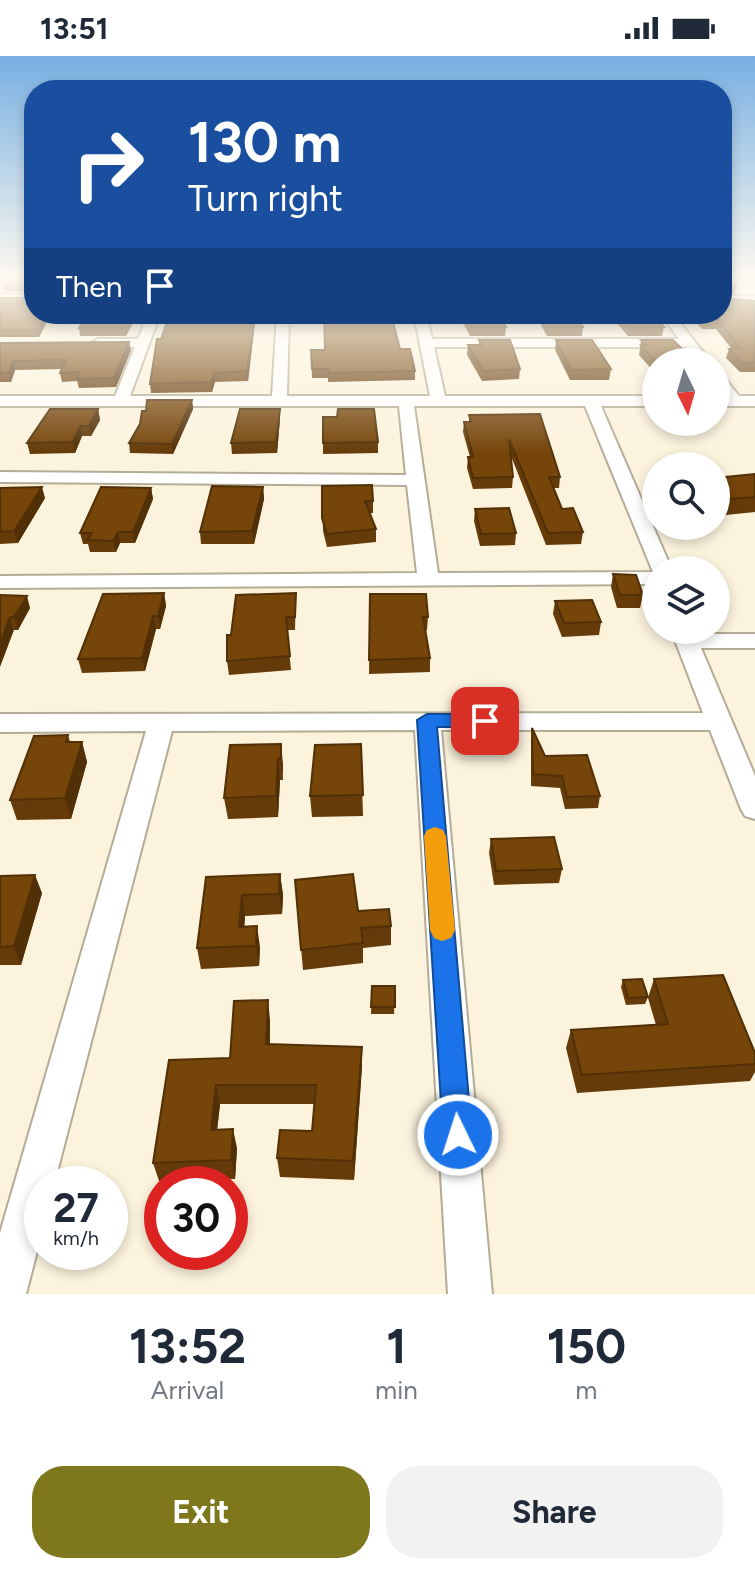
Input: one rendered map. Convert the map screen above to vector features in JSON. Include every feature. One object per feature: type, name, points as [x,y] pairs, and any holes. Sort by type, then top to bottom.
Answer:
[{"type":"street","points":[[121,400],[145,338]]},
{"type":"street","points":[[279,400],[282,338]]},
{"type":"street","points":[[424,338],[438,400]]},
{"type":"street","points":[[685,338],[693,348]]},
{"type":"street","points":[[84,343],[143,343]]},
{"type":"street","points":[[425,343],[689,343]]},
{"type":"street","points":[[730,395],[735,401]]},
{"type":"street","points":[[0,401],[642,401]]},
{"type":"street","points":[[406,401],[428,579]]},
{"type":"street","points":[[591,401],[656,556]]},
{"type":"street","points":[[730,401],[755,401]]},
{"type":"street","points":[[0,477],[415,480]]},
{"type":"street","points":[[0,582],[642,578]]},
{"type":"street","points":[[730,639],[755,641]]},
{"type":"street","points":[[687,644],[755,809]]},
{"type":"street","points":[[427,720],[470,1294]]},
{"type":"street","points":[[0,723],[719,721]]},
{"type":"street","points":[[4,1294],[161,724]]},
{"type":"building","points":[[252,338],[247,371],[214,373],[211,382],[150,384],[157,339]]},
{"type":"building","points":[[325,338],[397,338],[400,349],[410,349],[415,371],[328,373],[328,369],[312,369],[311,350],[325,350]]},
{"type":"building","points":[[732,338],[755,338],[755,362],[742,363],[730,349],[740,348]]},
{"type":"building","points":[[479,340],[510,340],[520,369],[483,371],[468,345],[482,345]]},
{"type":"building","points":[[556,340],[592,340],[611,369],[571,370]]},
{"type":"building","points":[[641,340],[673,340],[681,348],[644,348],[641,345],[646,345]]},
{"type":"building","points":[[129,342],[114,378],[77,379],[80,372],[60,373],[66,360],[13,361],[9,373],[0,373],[0,343]]},
{"type":"building","points":[[147,400],[192,400],[172,444],[129,443],[140,424],[142,411],[146,411]]},
{"type":"building","points":[[50,409],[98,409],[89,426],[80,426],[73,442],[27,443]]},
{"type":"building","points":[[240,409],[280,409],[276,442],[231,443]]},
{"type":"building","points":[[338,409],[374,409],[378,442],[323,443],[323,417],[337,417]]},
{"type":"building","points":[[540,414],[560,477],[549,477],[562,509],[573,508],[583,532],[548,533],[509,439],[513,477],[473,478],[468,457],[473,457],[464,422],[471,422],[469,415]]},
{"type":"building","points":[[755,474],[755,497],[730,499],[730,477]]},
{"type":"building","points":[[372,485],[373,501],[365,501],[376,529],[327,534],[322,518],[322,486]]},
{"type":"building","points":[[212,486],[263,487],[252,531],[200,532]]},
{"type":"building","points":[[42,487],[14,531],[0,532],[0,488]]},
{"type":"building","points":[[101,487],[151,488],[133,532],[118,532],[113,541],[87,540],[92,533],[80,533]]},
{"type":"building","points":[[509,508],[516,533],[481,534],[475,509]]},
{"type":"building","points":[[613,574],[636,575],[642,595],[620,595]]},
{"type":"building","points":[[164,593],[158,616],[153,616],[142,658],[78,659],[103,594]]},
{"type":"building","points":[[296,593],[295,617],[286,617],[290,656],[227,661],[227,635],[231,635],[236,595]]},
{"type":"building","points":[[370,594],[426,594],[428,617],[423,617],[430,658],[369,660]]},
{"type":"building","points":[[0,595],[27,596],[14,617],[10,617],[0,643]]},
{"type":"building","points":[[592,600],[601,622],[564,623],[555,601]]},
{"type":"building","points":[[532,728],[545,756],[587,755],[600,796],[567,797],[562,776],[533,774]]},
{"type":"building","points":[[68,735],[66,742],[82,742],[65,798],[10,800],[34,736]]},
{"type":"building","points":[[281,744],[276,796],[224,798],[230,745]]},
{"type":"building","points":[[361,744],[363,795],[310,796],[315,745]]},
{"type":"building","points":[[554,837],[562,869],[496,871],[491,839]]},
{"type":"building","points":[[280,874],[279,894],[242,895],[239,927],[257,926],[256,946],[197,948],[206,877]]},
{"type":"building","points":[[353,874],[358,911],[389,909],[391,926],[361,928],[363,943],[301,950],[295,880]]},
{"type":"building","points":[[35,875],[14,946],[0,947],[0,876]]},
{"type":"building","points":[[723,975],[755,1053],[755,1064],[582,1075],[571,1030],[668,1024],[654,979]]},
{"type":"building","points":[[642,979],[648,997],[628,998],[623,980]]},
{"type":"building","points":[[372,986],[395,986],[395,1007],[371,1007]]},
{"type":"building","points":[[268,1000],[266,1044],[362,1047],[353,1161],[277,1158],[280,1130],[312,1131],[316,1085],[216,1085],[211,1130],[233,1129],[231,1160],[153,1163],[169,1060],[230,1058],[234,1001]]},
{"type":"slow traffic","points":[[435,836],[442,930]]},
{"type":"route","points":[[458,1135],[427,720],[485,721]]}]
